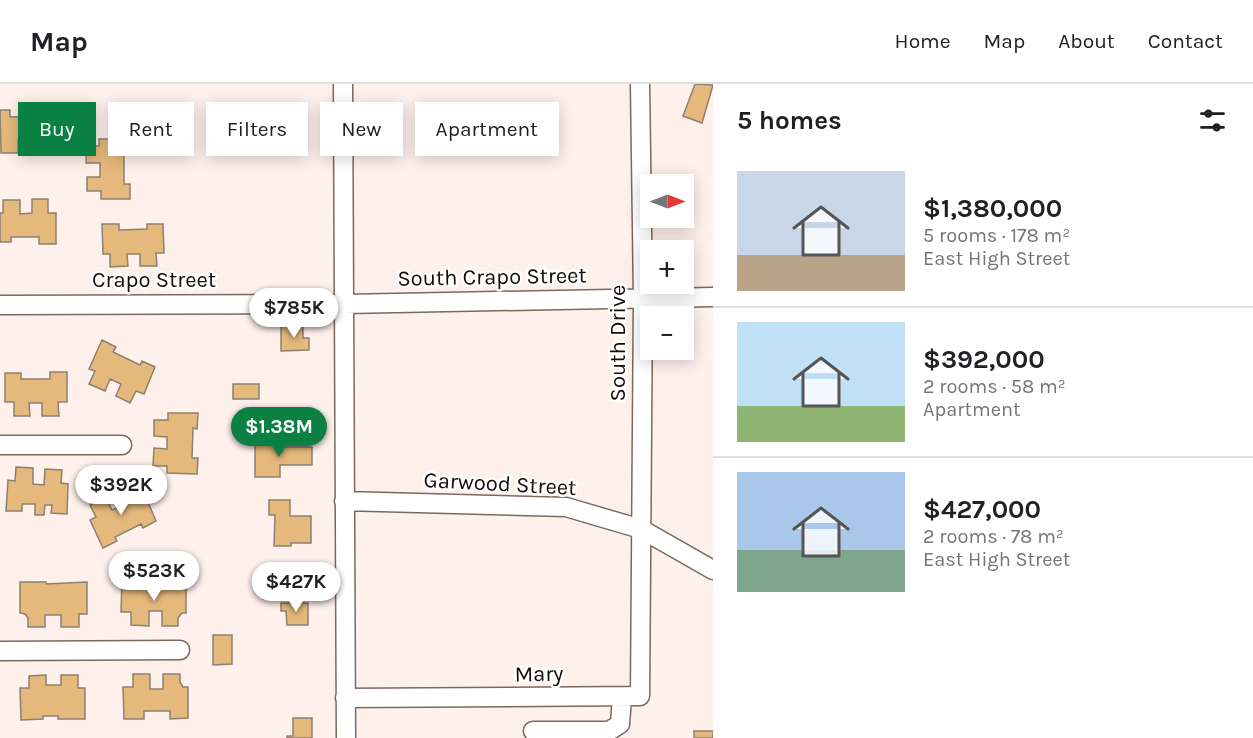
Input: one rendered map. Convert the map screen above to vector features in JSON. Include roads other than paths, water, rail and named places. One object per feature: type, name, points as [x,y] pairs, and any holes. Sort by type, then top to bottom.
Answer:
[{"type":"street","points":[[343,84],[346,738]]},
{"type":"street","name":"South Drive","points":[[622,697],[640,696],[643,298],[640,84]]},
{"type":"street","name":"South Crapo Street","points":[[345,304],[713,297]]},
{"type":"street","name":"Crapo Street","points":[[0,305],[345,304]]},
{"type":"street","points":[[0,445],[122,445]]},
{"type":"street","name":"Garwood Street","points":[[344,501],[566,507],[641,529],[713,570]]},
{"type":"street","points":[[0,651],[180,650]]},
{"type":"street","points":[[533,731],[609,731],[620,724],[622,697]]},
{"type":"street","name":"Mary","points":[[345,698],[622,697]]}]
